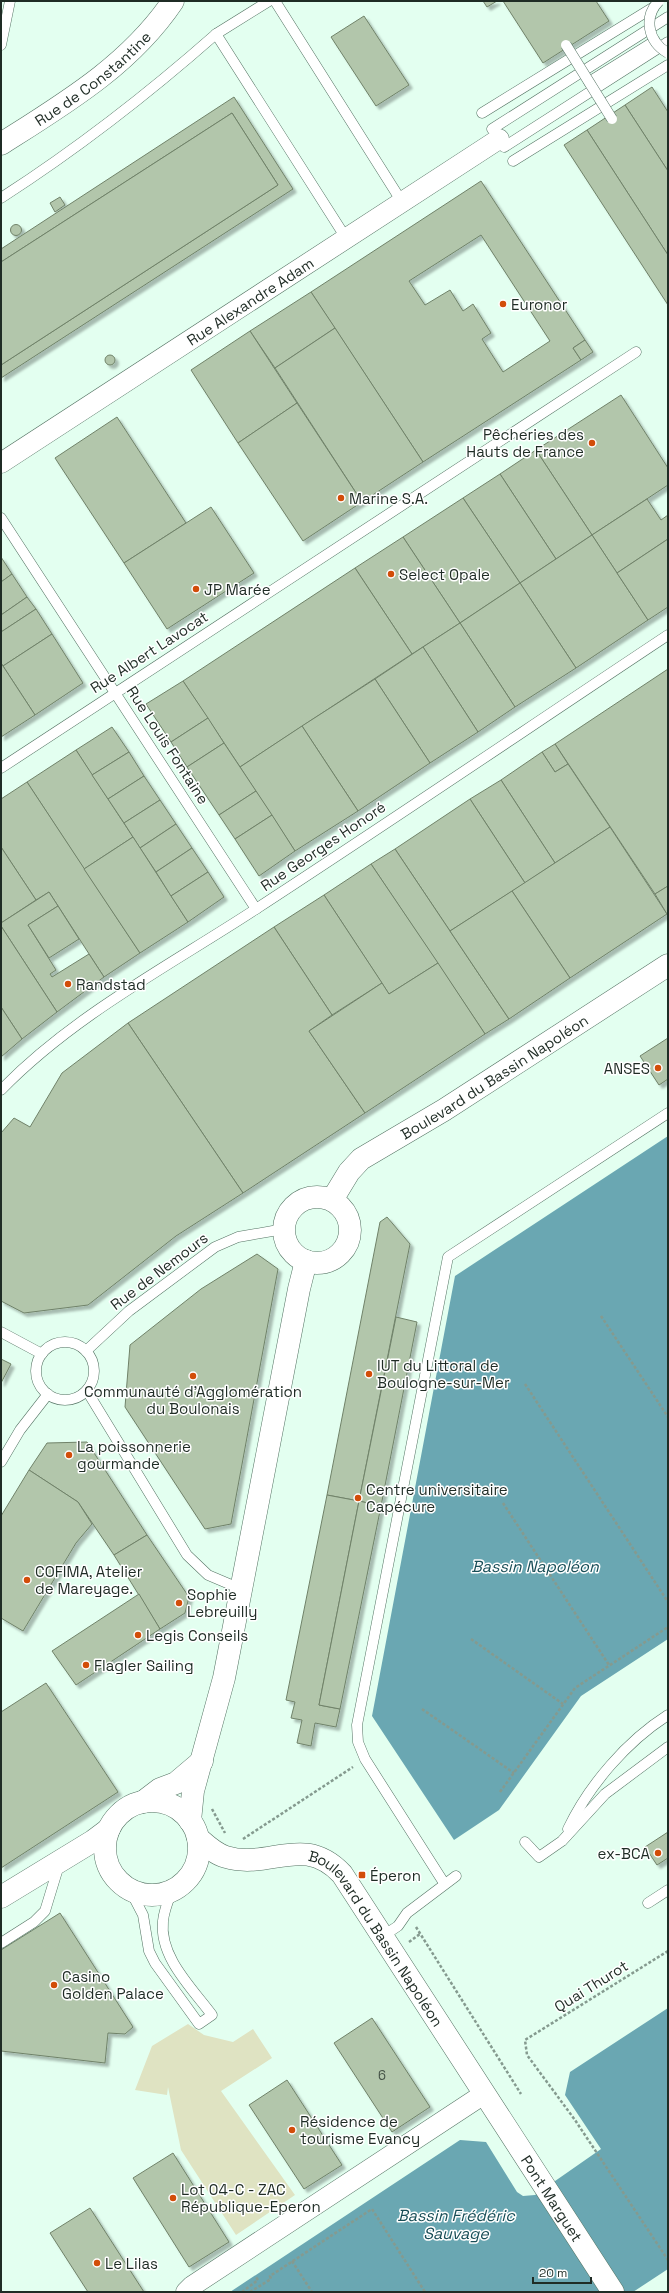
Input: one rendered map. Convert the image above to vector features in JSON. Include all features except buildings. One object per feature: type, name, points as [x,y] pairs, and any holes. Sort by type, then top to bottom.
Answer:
[{"type":"main road","name":"Rue de Constantine","points":[[1,144],[69,101],[112,68],[141,41],[168,8]]},
{"type":"main road","name":"Boulevard du Bassin Napoléon","points":[[332,1200],[348,1172],[361,1159],[444,1110],[668,965]]},
{"type":"main road","points":[[315,1196],[332,1200],[343,1208],[350,1220],[351,1230],[348,1243],[343,1251],[333,1259],[320,1263],[306,1261],[296,1255],[288,1245],[284,1229],[289,1212],[302,1200],[315,1196]]},
{"type":"main road","points":[[109,1829],[104,1849],[107,1864],[118,1881],[130,1890],[149,1896],[172,1891],[188,1879],[195,1867],[199,1853],[194,1830],[193,1791],[218,1706],[242,1589],[299,1289],[306,1261]]},
{"type":"main road","points":[[1,1897],[93,1841],[109,1829],[122,1811],[143,1802],[160,1789],[176,1783],[202,1761]]},
{"type":"main road","points":[[143,1802],[157,1802],[170,1805],[181,1812],[194,1830]]},
{"type":"main road","name":"Boulevard du Bassin Napoléon","points":[[194,1830],[212,1850],[226,1857],[264,1858],[301,1853],[325,1859],[342,1874],[504,2125]]},
{"type":"main road","name":"Pont Marguet","points":[[504,2125],[614,2292]]},
{"type":"street","name":"Rue Alexandre Adam","points":[[1,463],[498,138]]},
{"type":"street","points":[[186,2292],[484,2094]]},
{"type":"lane","points":[[1,45],[10,1]]},
{"type":"lane","points":[[168,8],[184,1]]},
{"type":"lane","points":[[1,198],[93,136],[171,74],[216,34],[269,1]]},
{"type":"lane","points":[[275,1],[402,202]]},
{"type":"lane","points":[[482,113],[657,4]]},
{"type":"lane","points":[[657,4],[650,24],[654,41],[668,53]]},
{"type":"lane","points":[[498,138],[668,17]]},
{"type":"lane","points":[[216,34],[346,238]]},
{"type":"lane","points":[[589,82],[654,41]]},
{"type":"lane","points":[[498,138],[668,42]]},
{"type":"lane","points":[[566,45],[612,119]]},
{"type":"lane","points":[[513,161],[668,65]]},
{"type":"lane","name":"Rue Albert Lavocat","points":[[1,768],[636,352]]},
{"type":"lane","name":"Rue Louis Fontaine","points":[[1,518],[256,909]]},
{"type":"lane","name":"Rue Georges Honoré","points":[[1,1090],[48,1047],[98,1010],[256,909],[668,635]]},
{"type":"lane","points":[[444,1884],[365,1759],[358,1742],[357,1725],[448,1257],[668,1113]]},
{"type":"lane","name":"Rue de Nemours","points":[[86,1351],[134,1307],[215,1247],[238,1236],[284,1229]]},
{"type":"lane","points":[[1,1332],[42,1354]]},
{"type":"lane","points":[[63,1342],[75,1343],[86,1351],[92,1359],[94,1368],[94,1378],[87,1391],[78,1397],[68,1400],[58,1399],[48,1394],[41,1387],[36,1373],[42,1354],[49,1347],[63,1342]]},
{"type":"lane","points":[[87,1391],[187,1555],[208,1575],[242,1589]]},
{"type":"lane","points":[[1,1462],[20,1430],[48,1394]]},
{"type":"lane","points":[[562,1841],[577,1809],[605,1770],[655,1723],[668,1715]]},
{"type":"lane","points":[[525,1842],[539,1857],[562,1841],[605,1794],[668,1747]]},
{"type":"lane","points":[[1,1944],[34,1922],[45,1911],[60,1861]]},
{"type":"lane","points":[[383,1936],[398,1926],[407,1913],[456,1876]]},
{"type":"lane","points":[[130,1890],[143,1915],[149,1951],[158,1968],[199,2024],[212,2015],[171,1958],[164,1943],[162,1927],[164,1912],[172,1891]]},
{"type":"lane","points":[[648,1904],[668,1890]]},
{"type":"lane","points":[[158,1968],[171,1958]]},
{"type":"path","points":[[601,1316],[668,1417]]},
{"type":"path","points":[[525,1384],[668,1602]]},
{"type":"path","points":[[503,1503],[610,1665]]},
{"type":"path","points":[[500,1792],[575,1688],[668,1627]]},
{"type":"path","points":[[471,1639],[563,1704]]},
{"type":"path","points":[[422,1709],[514,1773]]},
{"type":"path","points":[[226,1857],[228,1839],[239,1842],[365,1759]]},
{"type":"path","points":[[407,1913],[520,2094]]},
{"type":"path","name":"Quai Thurot","points":[[668,1950],[525,2040],[527,2055],[575,2120],[668,2260]]},
{"type":"path","points":[[250,2292],[271,2279],[270,2276],[292,2261],[372,2209],[426,2292]]},
{"type":"path","points":[[292,2261],[312,2292]]},
{"type":"path","points":[[242,2292],[258,2280],[255,2276]]},
{"type":"green space","points":[[188,2024],[204,2035],[233,2042],[253,2029],[272,2058],[221,2091],[295,2195],[236,2235],[181,2150],[168,2087],[167,2095],[135,2090],[152,2046]]},
{"type":"water","name":"Bassin Napoléon","points":[[668,1136],[668,1639],[581,1696],[499,1810],[454,1840],[372,1716],[455,1276]]},
{"type":"water","name":"Bassin Frédéric Sauvage","points":[[668,2008],[668,2269],[633,2292],[230,2292],[460,2140],[486,2142],[517,2192],[523,2196],[535,2195],[601,2149],[565,2095],[570,2072]]},
{"type":"place","name":"Euronor","points":[[503,304]]},
{"type":"place","name":"Pêcheries des Hauts de France","points":[[592,443]]},
{"type":"place","name":"Marine S.A.","points":[[341,498]]},
{"type":"place","name":"Select Opale","points":[[391,574]]},
{"type":"place","name":"JP Marée","points":[[196,589]]},
{"type":"place","name":"Randstad","points":[[68,984]]},
{"type":"place","name":"ANSES","points":[[658,1068]]},
{"type":"place","name":"IUT du Littoral de Boulogne-sur-Mer","points":[[369,1374]]},
{"type":"place","name":"Communauté d'Agglomération du Boulonais","points":[[193,1376]]},
{"type":"place","name":"La poissonnerie gourmande","points":[[69,1455]]},
{"type":"place","name":"Centre universitaire Capécure","points":[[358,1498]]},
{"type":"place","name":"COFIMA, Atelier de Mareyage.","points":[[27,1580]]},
{"type":"place","name":"Sophie Lebreuilly","points":[[179,1603]]},
{"type":"place","name":"Legis Conseils","points":[[138,1635]]},
{"type":"place","name":"Flagler Sailing","points":[[86,1665]]},
{"type":"place","name":"ex-BCA","points":[[658,1853]]},
{"type":"place","name":"Éperon","points":[[362,1875]]},
{"type":"place","name":"Casino Golden Palace","points":[[54,1985]]},
{"type":"place","name":"Résidence de tourisme Evancy","points":[[292,2130]]},
{"type":"place","name":"Lot 04-C - ZAC République-Eperon","points":[[173,2198]]},
{"type":"place","name":"Le Lilas","points":[[97,2263]]}]
